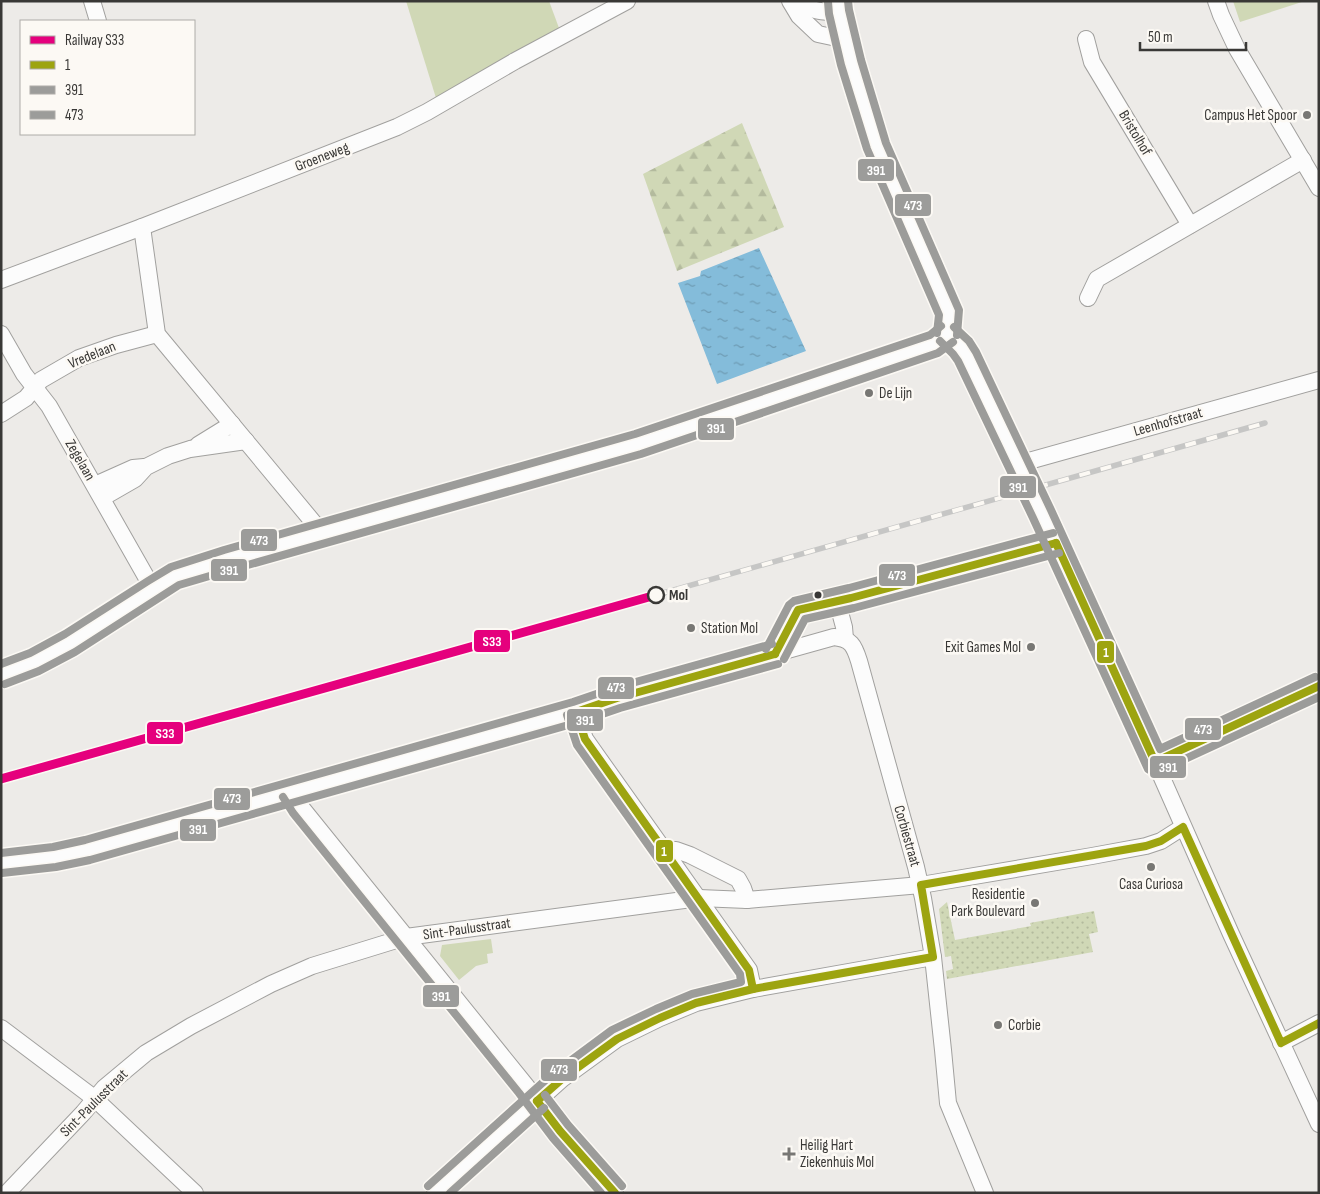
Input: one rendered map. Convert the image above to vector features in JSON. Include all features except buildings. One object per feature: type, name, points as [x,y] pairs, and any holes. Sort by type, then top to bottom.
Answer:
[{"type":"main road","points":[[1,675],[34,662],[70,643],[175,576],[671,434],[935,344],[947,334],[950,313],[877,146],[855,80],[839,7]]},
{"type":"street","points":[[92,1],[98,20]]},
{"type":"street","name":"Groeneweg","points":[[1,280],[397,127],[427,112],[514,61],[627,1]]},
{"type":"street","points":[[790,1],[799,16],[818,34],[846,40]]},
{"type":"street","points":[[798,1],[802,5],[819,12],[839,7]]},
{"type":"street","points":[[1216,1],[1237,49],[1319,188]]},
{"type":"street","name":"Bristolhof","points":[[1086,39],[1092,62],[1190,225]]},
{"type":"street","points":[[1088,298],[1097,279],[1303,160]]},
{"type":"street","points":[[142,227],[156,334],[323,534]]},
{"type":"street","name":"Zegelaan","points":[[1,334],[24,374],[49,406],[153,589]]},
{"type":"street","name":"Vredelaan","points":[[1,414],[26,398],[41,380],[79,358],[116,344],[156,334]]},
{"type":"street","points":[[947,334],[968,356],[1056,543],[1319,1124]]},
{"type":"street","name":"Leenhofstraat","points":[[1018,464],[1319,380]]},
{"type":"street","points":[[190,450],[232,424]]},
{"type":"street","points":[[98,492],[133,468],[146,467],[168,456],[190,450],[246,441]]},
{"type":"street","points":[[775,654],[798,610],[1056,543]]},
{"type":"street","name":"Corbiestraat","points":[[837,601],[845,639],[856,650],[860,661],[920,885],[933,957],[948,1103],[985,1193]]},
{"type":"street","points":[[1,864],[55,857],[88,850],[834,637],[845,639]]},
{"type":"street","points":[[1155,762],[1319,686]]},
{"type":"street","points":[[576,712],[584,739],[749,970],[753,989]]},
{"type":"street","points":[[292,792],[301,807],[560,1131],[615,1193]]},
{"type":"street","name":"Sint-Paulusstraat","points":[[7,1193],[83,1113],[94,1098],[146,1053],[231,1004],[312,966],[406,937],[699,898],[747,900],[920,885],[1146,846],[1161,841],[1184,826]]},
{"type":"street","points":[[664,852],[676,850],[690,855],[738,880],[747,900]]},
{"type":"street","points":[[436,1193],[562,1079],[617,1039],[660,1018],[696,1003],[753,989],[933,957]]},
{"type":"street","points":[[1281,1043],[1319,1023]]},
{"type":"street","points":[[1,1028],[94,1098],[195,1193]]},
{"type":"green space","points":[[406,1],[549,1],[559,28],[436,98]]},
{"type":"green space","points":[[1233,1],[1305,1],[1240,22]]},
{"type":"green space","points":[[742,123],[784,227],[677,271],[643,174]]},
{"type":"green space","points":[[947,902],[955,940],[1031,926],[1030,923],[1094,911],[1098,932],[1089,934],[1093,952],[947,979],[946,971],[953,969],[951,956],[945,957],[939,909]]},
{"type":"green space","points":[[491,939],[493,953],[487,954],[488,963],[476,966],[459,980],[440,956],[442,945]]},
{"type":"water","points":[[759,248],[806,351],[717,384],[678,283],[700,276],[701,271]]},
{"type":"railway","points":[[656,595],[1265,423]]},
{"type":"rail line","name":"S33","points":[[1,779],[656,595]]},
{"type":"transit line","name":"473","points":[[848,1],[861,60],[886,143],[959,310],[957,335]]},
{"type":"transit line","name":"391","points":[[828,2],[841,65],[867,149],[939,315],[937,333]]},
{"type":"transit line","name":"473","points":[[1,664],[30,653],[65,634],[171,567],[224,550],[635,434],[930,335],[941,326]]},
{"type":"transit line","name":"473","points":[[954,327],[969,341],[976,352],[1051,510],[1160,749],[1315,677]]},
{"type":"transit line","name":"391","points":[[940,341],[958,361],[1033,518],[1148,769],[1153,772],[1159,771],[1319,697]]},
{"type":"transit line","name":"391","points":[[5,684],[39,671],[75,652],[179,585],[641,454],[938,353],[953,342]]},
{"type":"transit line","name":"473","points":[[766,649],[789,605],[794,601],[1053,533]]},
{"type":"transit line","name":"1","points":[[1056,543],[1155,762]]},
{"type":"transit line","name":"1","points":[[775,654],[798,610],[851,598],[1056,543]]},
{"type":"transit line","name":"391","points":[[784,659],[805,619],[854,608],[1059,553]]},
{"type":"transit line","name":"473","points":[[1,853],[53,847],[85,840],[772,644]]},
{"type":"transit line","name":"1","points":[[576,712],[617,698],[775,654]]},
{"type":"transit line","name":"391","points":[[2,873],[56,867],[90,860],[778,664]]},
{"type":"transit line","name":"1","points":[[1155,762],[1319,686]]},
{"type":"transit line","name":"1","points":[[576,712],[585,739],[749,970],[753,989]]},
{"type":"transit line","name":"473","points":[[428,1186],[550,1076],[612,1030],[692,994],[741,982],[740,974],[577,745],[567,715]]},
{"type":"transit line","name":"391","points":[[283,797],[293,813],[519,1093],[553,1138],[601,1193]]},
{"type":"transit line","name":"1","points":[[537,1101],[562,1079],[617,1039],[696,1003],[753,989],[933,957],[921,885],[1146,846],[1161,841],[1183,827],[1281,1043],[1319,1023]]},
{"type":"transit line","name":"473","points":[[545,1095],[568,1125],[622,1186]]},
{"type":"transit line","name":"1","points":[[537,1101],[560,1131],[615,1193]]},
{"type":"transit line","name":"391","points":[[450,1193],[544,1108]]},
{"type":"place","name":"Campus Het Spoor","points":[[1307,115]]},
{"type":"place","name":"De Lijn","points":[[869,393]]},
{"type":"place","name":"Mol","points":[[656,595]]},
{"type":"place","name":"Station Mol","points":[[691,628]]},
{"type":"place","name":"Exit Games Mol","points":[[1031,647]]},
{"type":"place","name":"Casa Curiosa","points":[[1151,867]]},
{"type":"place","name":"Residentie Park Boulevard","points":[[1035,903]]},
{"type":"place","name":"Corbie","points":[[998,1025]]},
{"type":"place","name":"Heilig Hart Ziekenhuis Mol","points":[[789,1154]]}]
